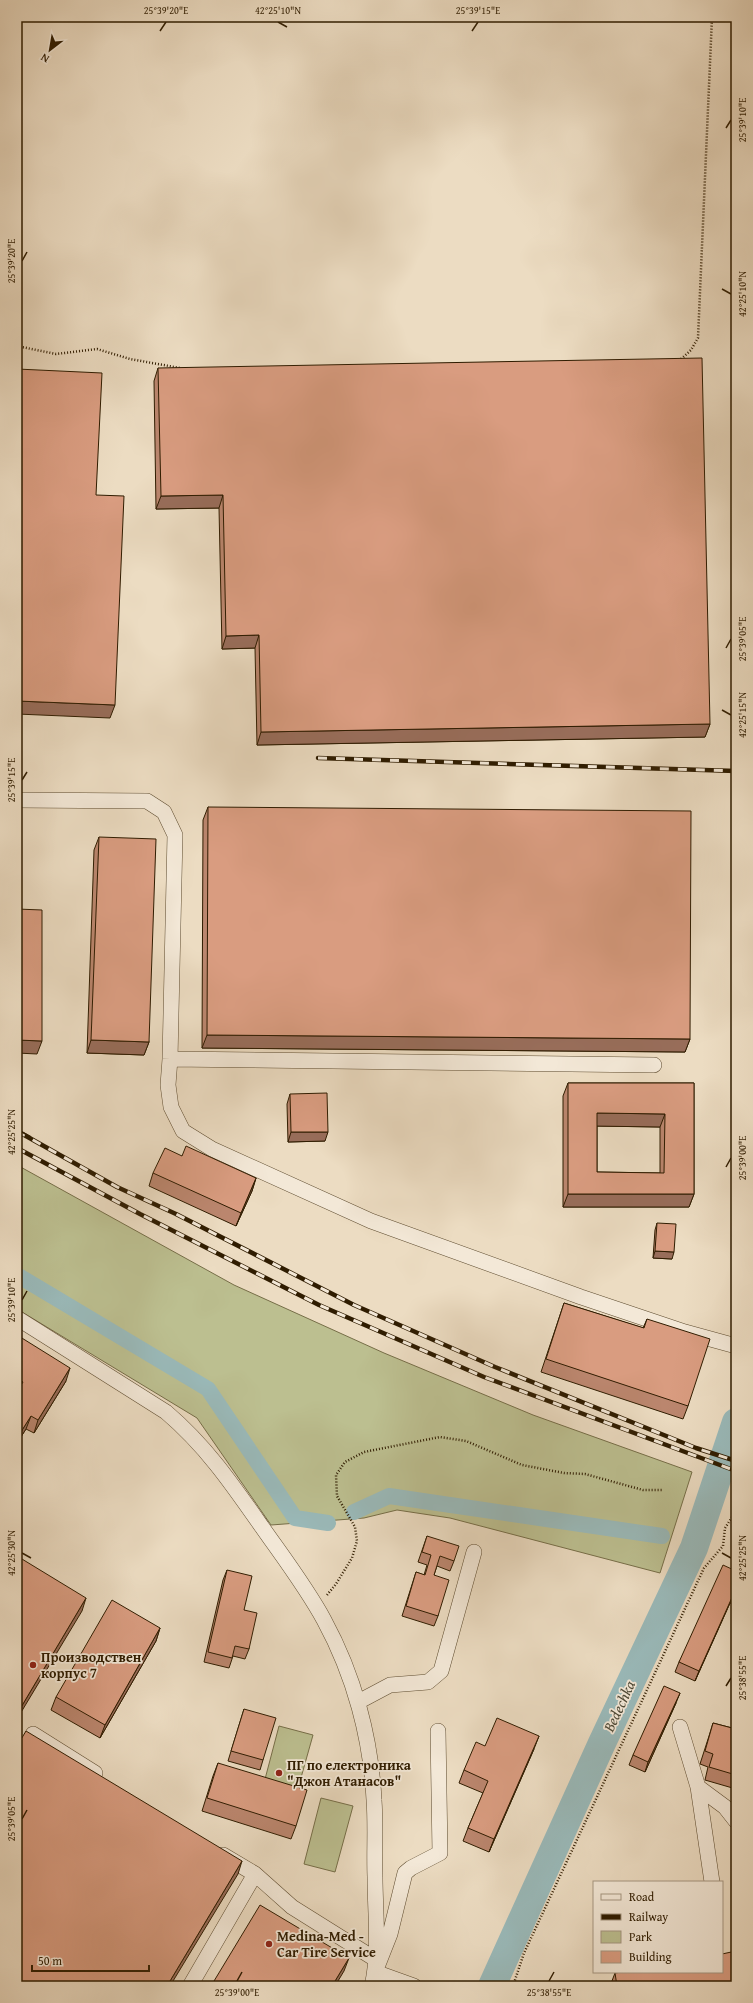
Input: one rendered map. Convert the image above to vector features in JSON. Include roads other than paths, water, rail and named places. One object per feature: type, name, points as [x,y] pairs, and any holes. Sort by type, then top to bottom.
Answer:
[{"type":"street","points":[[17,800],[147,802],[164,812],[174,835],[170,1059],[168,1085],[171,1107],[183,1132],[212,1149],[371,1221],[580,1297],[685,1332],[736,1346]]},
{"type":"street","points":[[170,1059],[654,1065]]},
{"type":"street","points":[[17,1318],[166,1412],[187,1430],[214,1459],[317,1608],[340,1654],[358,1702],[368,1751],[374,1800],[374,1973]]},
{"type":"street","points":[[358,1702],[390,1685],[428,1682],[441,1671],[474,1552]]},
{"type":"street","points":[[680,1726],[698,1787],[712,1881]]},
{"type":"street","points":[[374,1973],[388,1940],[405,1873],[411,1868],[440,1853],[438,1731]]},
{"type":"street","points":[[33,1734],[107,1781]]},
{"type":"street","points":[[698,1787],[725,1807],[736,1821]]},
{"type":"street","points":[[208,1845],[255,1874],[292,1907],[374,1973],[414,1986]]},
{"type":"street","points":[[190,1986],[255,1874]]},
{"type":"waterway","points":[[17,1275],[208,1389],[295,1518],[328,1523]]},
{"type":"waterway","name":"Bedechka","points":[[492,1986],[602,1743],[694,1548],[736,1422]]},
{"type":"waterway","points":[[354,1512],[389,1496],[662,1536]]},
{"type":"railway","points":[[318,758],[736,771]]},
{"type":"railway","points":[[17,1131],[117,1187],[176,1214],[354,1305],[495,1367],[696,1448],[736,1461]]},
{"type":"railway","points":[[17,1148],[140,1214],[319,1305],[484,1377],[736,1471]]},
{"type":"place","name":"Производствeн корпус 7","points":[[33,1665]]},
{"type":"place","name":"ПГ по електроника \"Джон Атанасов\"","points":[[279,1773]]},
{"type":"place","name":"Medina-Med - Car Tire Service","points":[[269,1944]]}]
